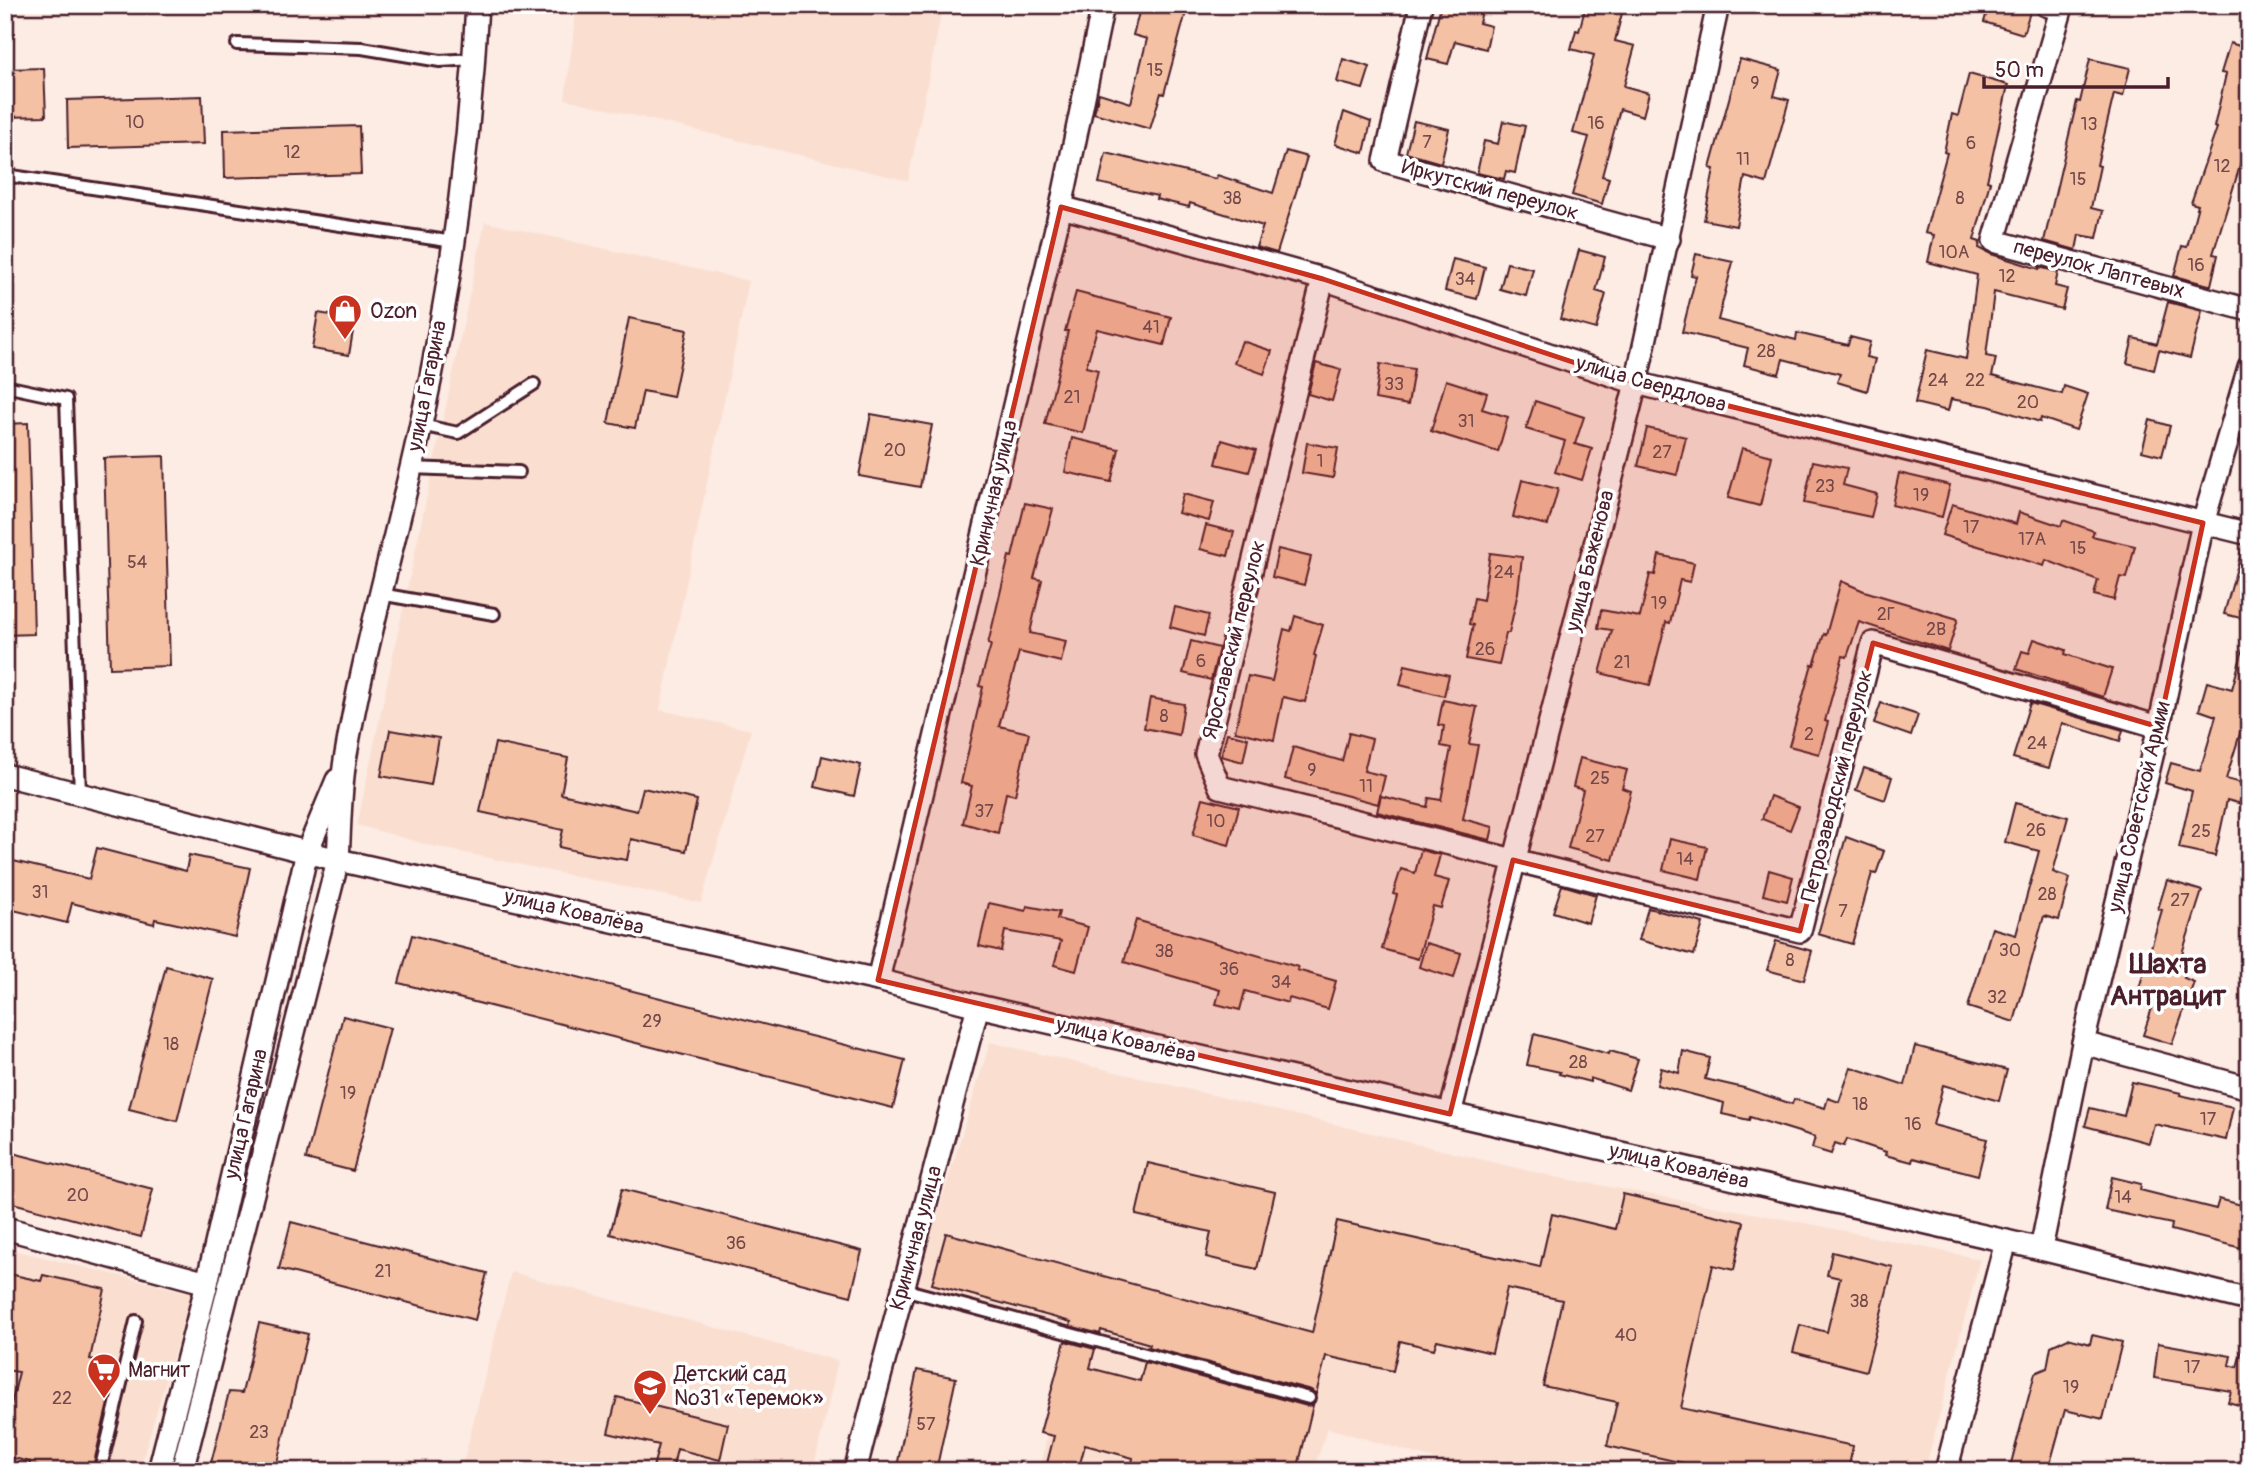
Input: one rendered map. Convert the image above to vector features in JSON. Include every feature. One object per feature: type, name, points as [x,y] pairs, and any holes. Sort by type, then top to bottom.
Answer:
[{"type":"street","name":"улица Гагарина","points":[[182,1471],[338,860],[345,762],[380,594],[421,425],[454,242],[474,59],[477,5]]},
{"type":"street","name":"Криничная улица","points":[[878,980],[1061,207],[1103,5]]},
{"type":"street","name":"Иркутский переулок","points":[[1421,5],[1385,161],[1669,239]]},
{"type":"street","name":"улица Баженова","points":[[1450,1114],[1636,383],[1718,5]]},
{"type":"street","name":"переулок Лаптевых","points":[[2046,5],[2061,10],[1993,241],[2249,310]]},
{"type":"street","name":"улица Свердлова","points":[[1061,207],[1324,279],[1636,383],[2249,534]]},
{"type":"street","name":"Ярославский переулок","points":[[1324,279],[1206,754],[1220,787],[1513,860]]},
{"type":"street","name":"улица Советской Армии","points":[[2041,1249],[2083,1043],[2159,727],[2203,523],[2249,367]]},
{"type":"street","name":"Петрозаводский переулок","points":[[1513,860],[1800,930],[1873,643],[2159,727]]},
{"type":"street","name":"улица Гагарина","points":[[159,1471],[207,1283],[307,852],[345,762]]},
{"type":"street","name":"улица Ковалёва","points":[[5,775],[338,860],[878,980],[978,1006],[2041,1249],[2249,1300]]},
{"type":"street","name":"Криничная улица","points":[[855,1471],[978,1006]]},
{"type":"street","points":[[2083,1043],[2249,1088]]},
{"type":"street","points":[[5,1228],[207,1283]]},
{"type":"street","points":[[1946,1471],[2006,1241]]},
{"type":"lane","points":[[237,44],[362,48],[440,61],[474,59]]},
{"type":"lane","points":[[5,175],[454,242]]},
{"type":"lane","points":[[421,425],[458,433],[534,384]]},
{"type":"lane","points":[[5,386],[66,399],[80,794]]},
{"type":"lane","points":[[410,468],[519,471]]},
{"type":"lane","points":[[380,594],[494,614]]},
{"type":"lane","points":[[903,1289],[1309,1398]]},
{"type":"lane","points":[[100,1471],[136,1321]]},
{"type":"highlighted area","points":[[1061,207],[1323,279],[1636,383],[2203,523],[2159,727],[1873,643],[1800,931],[1513,860],[1450,1114],[878,980]]},
{"type":"shaded area","points":[[577,5],[943,5],[908,181],[565,99]]},
{"type":"shaded area","points":[[485,222],[749,281],[660,710],[751,730],[701,903],[432,846],[357,825]]},
{"type":"shaded area","points":[[990,1042],[1555,1177],[1811,1224],[1980,1259],[1925,1471],[1475,1471],[1328,1428],[1313,1471],[1040,1471],[1068,1331],[916,1284]]},
{"type":"shaded area","points":[[5,1248],[192,1293],[139,1471],[5,1471]]},
{"type":"shaded area","name":"Детский сад №31 «Теремок»","points":[[511,1272],[838,1361],[813,1471],[461,1471]]},
{"type":"building","points":[[1141,5],[1159,5],[1186,12],[1164,94],[1161,93],[1150,129],[1094,113],[1099,93],[1131,103],[1147,39],[1133,35]]},
{"type":"building","points":[[1441,5],[1455,5],[1482,12],[1479,23],[1491,26],[1486,49],[1455,41],[1448,64],[1427,59]]},
{"type":"building","points":[[1586,5],[1624,5],[1615,41],[1635,46],[1624,86],[1649,93],[1643,116],[1620,109],[1602,176],[1609,178],[1602,204],[1572,195],[1589,137],[1573,133],[1594,55],[1571,49]]},
{"type":"building","points":[[1989,5],[2009,5],[2030,12],[2023,34],[1984,22]]},
{"type":"building","points":[[2230,43],[2249,49],[2249,125],[2239,169],[2213,254],[2218,255],[2209,285],[2174,276],[2182,246],[2187,247],[2198,205],[2191,203],[2217,128],[2214,127],[2226,74],[2221,73]]},
{"type":"building","points":[[1343,59],[1370,67],[1363,89],[1337,82]]},
{"type":"building","points":[[1740,59],[1781,70],[1774,96],[1789,100],[1766,183],[1745,177],[1736,226],[1704,220],[1714,169],[1710,168]]},
{"type":"building","points":[[2090,59],[2130,68],[2123,96],[2114,94],[2097,165],[2100,166],[2091,208],[2103,211],[2097,238],[2079,235],[2076,250],[2044,241],[2077,101],[2080,102]]},
{"type":"building","points":[[44,68],[46,116],[5,117],[5,69]]},
{"type":"building","points":[[1969,74],[2008,85],[1987,181],[1990,182],[1974,240],[1980,242],[1979,248],[1991,254],[2058,272],[2055,286],[2067,289],[2062,309],[1994,292],[1986,356],[1996,358],[1992,376],[2062,394],[2064,386],[2088,394],[2076,430],[2041,418],[2040,422],[1988,406],[1951,399],[1948,411],[1915,403],[1927,350],[1966,359],[1977,275],[1928,262],[1934,235],[1925,233],[1947,153],[1944,152],[1952,114],[1958,116]]},
{"type":"building","points":[[202,96],[204,144],[68,148],[67,100]]},
{"type":"building","points":[[1344,112],[1371,122],[1364,153],[1335,144]]},
{"type":"building","points":[[1414,121],[1449,129],[1441,163],[1406,153]]},
{"type":"building","points":[[1503,121],[1525,126],[1515,173],[1506,171],[1504,179],[1477,173],[1484,141],[1498,144]]},
{"type":"building","points":[[359,126],[361,174],[225,178],[224,130]]},
{"type":"building","points":[[1286,151],[1307,157],[1277,253],[1256,247],[1263,226],[1190,203],[1189,207],[1156,199],[1157,196],[1099,183],[1106,153],[1216,179],[1217,175],[1273,193]]},
{"type":"building","points":[[1579,250],[1605,257],[1596,291],[1606,294],[1596,329],[1560,319]]},
{"type":"building","points":[[1696,254],[1733,262],[1718,320],[1796,340],[1797,333],[1848,345],[1850,337],[1870,342],[1866,357],[1875,359],[1867,391],[1837,382],[1840,374],[1783,359],[1779,374],[1744,365],[1748,348],[1682,332],[1696,276],[1691,275]]},
{"type":"building","points":[[1453,259],[1485,267],[1477,299],[1445,291]]},
{"type":"building","points":[[1507,263],[1533,269],[1526,296],[1500,289]]},
{"type":"building","points":[[1076,292],[1171,317],[1164,345],[1097,329],[1086,367],[1098,370],[1083,433],[1045,424]]},
{"type":"building","points":[[2168,302],[2202,311],[2190,358],[2159,350],[2154,370],[2127,363],[2133,338],[2157,344]]},
{"type":"building","points":[[318,313],[355,319],[349,355],[312,349]]},
{"type":"building","points":[[629,318],[687,330],[673,397],[643,391],[635,428],[608,423]]},
{"type":"building","points":[[1242,341],[1272,351],[1264,374],[1234,363]]},
{"type":"building","points":[[1316,363],[1341,370],[1332,401],[1308,394]]},
{"type":"building","points":[[1380,364],[1414,369],[1408,405],[1375,399]]},
{"type":"building","points":[[1446,380],[1487,393],[1482,409],[1508,417],[1498,452],[1431,431]]},
{"type":"building","points":[[1535,401],[1584,417],[1575,444],[1592,449],[1582,480],[1555,472],[1565,441],[1526,429]]},
{"type":"building","points":[[871,414],[932,425],[920,487],[859,476]]},
{"type":"building","points":[[2150,420],[2170,426],[2162,456],[2142,451]]},
{"type":"building","points":[[28,423],[34,634],[5,635],[5,424]]},
{"type":"building","points":[[1647,428],[1686,437],[1677,475],[1638,466]]},
{"type":"building","points":[[1072,438],[1119,449],[1111,482],[1065,472]]},
{"type":"building","points":[[1222,440],[1256,450],[1249,472],[1216,464]]},
{"type":"building","points":[[1307,443],[1338,448],[1333,478],[1302,473]]},
{"type":"building","points":[[1742,448],[1772,456],[1760,506],[1728,498]]},
{"type":"building","points":[[164,456],[170,666],[110,668],[104,458]]},
{"type":"building","points":[[1813,461],[1847,468],[1843,485],[1877,494],[1871,517],[1804,503]]},
{"type":"building","points":[[1899,473],[1950,485],[1942,517],[1892,505]]},
{"type":"building","points":[[1522,480],[1558,489],[1548,525],[1513,517]]},
{"type":"building","points":[[1183,494],[1214,502],[1209,521],[1178,513]]},
{"type":"building","points":[[1025,503],[1053,509],[1034,578],[1042,580],[1030,633],[1066,641],[1061,662],[1019,652],[999,726],[1029,733],[1015,795],[1006,793],[998,833],[963,823],[972,786],[961,783],[983,687],[979,686],[991,645],[988,644]]},
{"type":"building","points":[[1952,504],[2016,524],[2019,512],[2061,526],[2063,520],[2094,531],[2092,536],[2135,546],[2127,578],[2120,577],[2114,600],[2094,595],[2098,580],[2046,560],[2044,566],[1942,535]]},
{"type":"building","points":[[1206,525],[1234,532],[1228,556],[1200,549]]},
{"type":"building","points":[[2243,546],[2249,547],[2249,620],[2224,614]]},
{"type":"building","points":[[1278,549],[1311,557],[1304,585],[1272,577]]},
{"type":"building","points":[[1490,553],[1522,557],[1518,592],[1499,665],[1466,659],[1473,625],[1469,624],[1474,598],[1483,600]]},
{"type":"building","points":[[1659,555],[1694,563],[1690,582],[1680,580],[1670,623],[1666,622],[1650,685],[1600,673],[1612,630],[1598,628],[1601,610],[1640,617],[1650,574],[1655,575]]},
{"type":"building","points":[[1841,581],[1864,591],[1958,619],[1948,651],[1859,622],[1847,657],[1843,656],[1819,754],[1789,746],[1812,664],[1814,665],[1824,634],[1826,635]]},
{"type":"building","points":[[1175,607],[1209,615],[1204,636],[1170,627]]},
{"type":"building","points":[[1295,616],[1323,625],[1305,702],[1283,697],[1274,740],[1235,731],[1248,676],[1272,681],[1284,629],[1291,631]]},
{"type":"building","points":[[2034,639],[2066,650],[2065,654],[2112,669],[2103,697],[2016,669],[2022,651],[2029,653]]},
{"type":"building","points":[[1191,641],[1219,648],[1211,680],[1183,673]]},
{"type":"building","points":[[2243,649],[2249,650],[2249,725],[2243,724],[2226,779],[2249,785],[2249,806],[2227,800],[2215,856],[2179,848],[2192,791],[2165,783],[2171,763],[2200,771],[2216,716],[2199,710],[2207,682],[2232,689]]},
{"type":"building","points":[[1405,665],[1449,675],[1444,696],[1400,685]]},
{"type":"building","points":[[1150,698],[1184,704],[1179,735],[1144,728]]},
{"type":"building","points":[[1443,700],[1477,707],[1469,744],[1478,745],[1463,819],[1493,827],[1490,840],[1377,812],[1381,796],[1427,807],[1429,798],[1441,800],[1451,748],[1441,746],[1444,726],[1438,725]]},
{"type":"building","points":[[1881,703],[1918,715],[1911,736],[1874,723]]},
{"type":"building","points":[[2030,703],[2123,730],[2120,741],[2062,723],[2049,768],[2013,758]]},
{"type":"building","points":[[390,730],[439,738],[431,785],[381,776]]},
{"type":"building","points":[[1227,733],[1248,738],[1243,762],[1221,756]]},
{"type":"building","points":[[1349,733],[1372,739],[1364,771],[1385,776],[1378,804],[1285,779],[1293,747],[1342,761]]},
{"type":"building","points":[[495,743],[568,758],[561,794],[637,811],[643,788],[697,800],[686,851],[631,839],[627,860],[585,853],[559,847],[563,830],[480,812]]},
{"type":"building","points":[[822,756],[861,765],[854,796],[815,787]]},
{"type":"building","points":[[1580,758],[1627,770],[1622,788],[1631,791],[1613,860],[1568,848],[1583,790],[1573,787]]},
{"type":"building","points":[[1864,768],[1892,777],[1885,800],[1856,790]]},
{"type":"building","points":[[1770,796],[1799,807],[1790,830],[1762,819]]},
{"type":"building","points":[[1203,798],[1239,807],[1229,845],[1193,835]]},
{"type":"building","points":[[2015,803],[2068,817],[2053,872],[2070,878],[2059,920],[2044,916],[2014,1022],[1968,1007],[1992,928],[2016,935],[2039,851],[2005,842]]},
{"type":"building","points":[[1846,837],[1884,851],[1876,874],[1872,873],[1852,944],[1818,934]]},
{"type":"building","points":[[1670,839],[1707,847],[1700,879],[1663,870]]},
{"type":"building","points":[[97,848],[186,871],[189,855],[250,868],[235,937],[155,919],[154,924],[72,903],[67,923],[5,908],[5,859],[89,879]]},
{"type":"building","points":[[1421,850],[1440,855],[1434,877],[1449,881],[1441,908],[1433,906],[1418,959],[1382,949],[1397,895],[1393,894],[1401,869],[1415,873]]},
{"type":"building","points":[[1769,870],[1793,877],[1787,901],[1763,895]]},
{"type":"building","points":[[2167,880],[2202,891],[2177,969],[2186,971],[2184,978],[2194,982],[2172,1044],[2143,1035],[2152,1008],[2135,1002],[2162,910],[2158,909]]},
{"type":"building","points":[[1562,885],[1596,895],[1588,923],[1553,912]]},
{"type":"building","points":[[989,903],[1026,911],[1027,906],[1059,912],[1057,919],[1088,927],[1076,971],[1054,965],[1061,941],[1005,931],[1001,951],[979,946]]},
{"type":"building","points":[[1648,908],[1703,923],[1694,955],[1639,940]]},
{"type":"building","points":[[1136,920],[1298,967],[1297,970],[1336,981],[1328,1009],[1289,998],[1288,1003],[1245,991],[1240,1010],[1216,1004],[1220,990],[1124,962]]},
{"type":"building","points":[[412,935],[905,1060],[893,1108],[399,983]]},
{"type":"building","points":[[1776,941],[1812,951],[1804,980],[1767,970]]},
{"type":"building","points":[[1426,943],[1461,953],[1454,978],[1419,967]]},
{"type":"building","points":[[166,966],[213,979],[177,1121],[129,1109]]},
{"type":"building","points":[[343,1016],[390,1028],[353,1171],[306,1159]]},
{"type":"building","points":[[1534,1034],[1638,1059],[1628,1090],[1590,1078],[1590,1082],[1527,1065]]},
{"type":"building","points":[[1915,1046],[2007,1070],[1999,1101],[1943,1085],[1933,1125],[1987,1139],[1978,1175],[1913,1158],[1912,1162],[1885,1155],[1886,1152],[1847,1139],[1844,1146],[1835,1143],[1831,1154],[1812,1148],[1815,1137],[1750,1117],[1749,1120],[1722,1114],[1724,1103],[1657,1085],[1661,1068],[1679,1073],[1683,1051],[1710,1058],[1705,1079],[1744,1088],[1792,1104],[1794,1099],[1825,1108],[1828,1098],[1839,1102],[1851,1067],[1905,1085]]},
{"type":"building","points":[[2132,1082],[2233,1107],[2226,1140],[2154,1124],[2149,1143],[2085,1126],[2090,1108],[2124,1116]]},
{"type":"building","points":[[5,1151],[153,1189],[141,1237],[5,1201]]},
{"type":"building","points":[[1148,1163],[1275,1192],[1257,1269],[1206,1257],[1211,1232],[1136,1215]]},
{"type":"building","points":[[2112,1177],[2141,1184],[2140,1190],[2216,1209],[2219,1199],[2249,1207],[2249,1250],[2171,1230],[2172,1224],[2105,1210]]},
{"type":"building","points":[[622,1189],[862,1251],[851,1296],[610,1234]]},
{"type":"building","points":[[1623,1194],[1744,1222],[1734,1270],[1713,1265],[1681,1408],[1853,1446],[1848,1471],[1696,1471],[1697,1466],[1607,1446],[1617,1402],[1543,1386],[1562,1300],[1507,1288],[1492,1353],[1437,1340],[1434,1349],[1400,1341],[1393,1371],[1326,1356],[1316,1394],[1311,1390],[1149,1347],[1150,1344],[1101,1330],[1100,1334],[1070,1326],[1071,1322],[932,1284],[946,1233],[1312,1333],[1337,1221],[1540,1267],[1552,1214],[1615,1229]]},
{"type":"building","points":[[291,1222],[487,1273],[475,1320],[279,1269]]},
{"type":"building","points":[[1832,1252],[1893,1267],[1866,1371],[1793,1352],[1800,1325],[1827,1332],[1840,1278],[1827,1275]]},
{"type":"building","points":[[5,1273],[41,1281],[43,1275],[105,1289],[90,1359],[117,1365],[92,1471],[28,1471],[30,1462],[5,1456],[5,1430],[19,1372],[5,1370]]},
{"type":"building","points":[[259,1323],[308,1334],[275,1471],[209,1471],[229,1392],[242,1393]]},
{"type":"building","points":[[2092,1335],[2122,1342],[2103,1419],[2065,1410],[2048,1471],[2009,1471],[2035,1373],[2047,1368],[2051,1346],[2068,1338],[2090,1344]]},
{"type":"building","points":[[1065,1341],[1095,1349],[1090,1368],[1140,1381],[1145,1362],[1307,1406],[1313,1405],[1297,1471],[1157,1471],[1132,1464],[1133,1458],[1085,1445],[1078,1471],[1045,1471],[1054,1436],[1040,1433]]},
{"type":"building","points":[[2158,1343],[2231,1356],[2229,1365],[2237,1367],[2242,1350],[2249,1351],[2249,1408],[2228,1402],[2231,1391],[2154,1378]]},
{"type":"building","points":[[917,1370],[956,1378],[936,1471],[896,1471]]},
{"type":"building","points":[[617,1397],[728,1424],[720,1460],[677,1449],[672,1471],[652,1471],[659,1445],[608,1433]]},
{"type":"place","name":"Ozon","points":[[345,341]]},
{"type":"place","name":"Магнит","points":[[104,1400]]},
{"type":"place","name":"Детский сад №31 «Теремок»","points":[[650,1416]]},
{"type":"district","name":"Шахта Антрацит","points":[[2168,980]]}]
